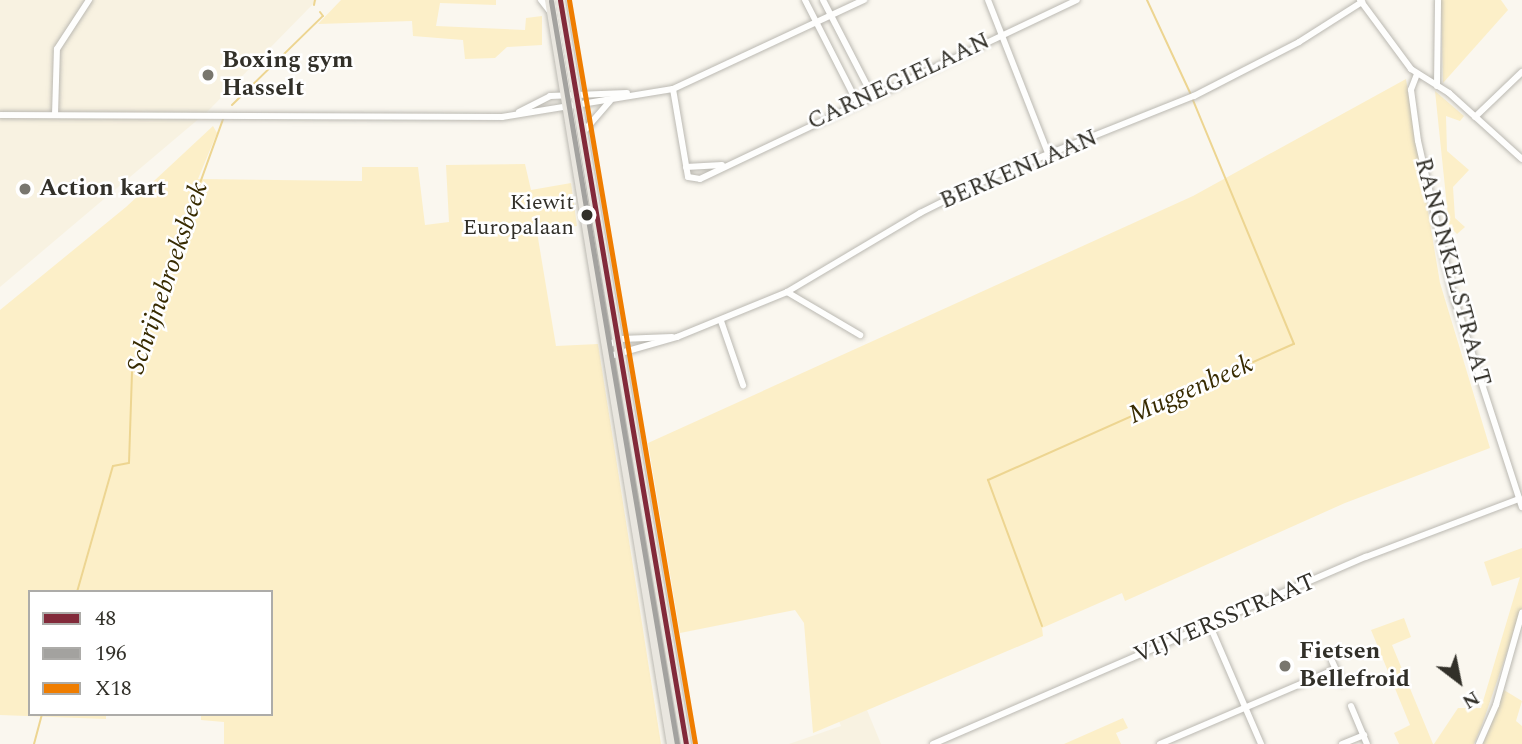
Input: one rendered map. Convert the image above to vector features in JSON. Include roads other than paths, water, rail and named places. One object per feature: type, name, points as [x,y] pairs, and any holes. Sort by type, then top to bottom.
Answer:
[{"type":"main road","points":[[550,0],[672,744]]},
{"type":"main road","points":[[560,0],[621,339],[686,744]]},
{"type":"street","points":[[55,115],[57,49],[89,0]]},
{"type":"street","points":[[541,0],[552,14]]},
{"type":"street","points":[[805,0],[857,102]]},
{"type":"street","points":[[823,0],[872,95]]},
{"type":"street","points":[[518,113],[540,100],[615,98],[673,89],[864,0]]},
{"type":"street","points":[[988,0],[1004,34],[1048,153]]},
{"type":"street","name":"CARNEGIELAAN","points":[[722,165],[686,167],[693,180],[1077,0]]},
{"type":"street","points":[[1437,86],[1438,0]]},
{"type":"street","points":[[1361,1],[1417,74],[1437,86],[1522,159]]},
{"type":"street","name":"BERKENLAAN","points":[[610,356],[623,355],[677,337],[787,292],[920,213],[1048,153],[1194,96],[1299,42],[1361,1]]},
{"type":"street","points":[[1475,117],[1522,72]]},
{"type":"street","name":"RANONKELSTRAAT","points":[[1417,74],[1411,90],[1418,141],[1454,298],[1522,508]]},
{"type":"street","points":[[673,89],[686,167]]},
{"type":"street","points":[[0,115],[442,117],[518,113],[577,98],[636,94]]},
{"type":"street","points":[[584,131],[615,98]]},
{"type":"street","points":[[787,292],[860,335]]},
{"type":"street","points":[[721,321],[743,384]]},
{"type":"street","name":"BERKENLAAN","points":[[608,345],[621,339],[677,337]]},
{"type":"street","name":"VIJVERSSTRAAT","points":[[933,744],[1366,557],[1519,499]]},
{"type":"street","points":[[1479,744],[1496,705],[1522,613]]},
{"type":"street","points":[[1210,626],[1261,744]]},
{"type":"street","points":[[1332,661],[1342,684]]},
{"type":"street","points":[[1160,744],[1336,669]]},
{"type":"street","points":[[1351,706],[1367,744]]},
{"type":"street","points":[[1342,744],[1364,735]]},
{"type":"waterway","name":"Schrijnebroeksbeek","points":[[314,5],[315,0]]},
{"type":"waterway","name":"Muggenbeek","points":[[1147,0],[1191,95]]},
{"type":"waterway","name":"Schrijnebroeksbeek","points":[[232,105],[323,16],[320,12]]},
{"type":"waterway","name":"Muggenbeek","points":[[1042,626],[988,480],[1294,344],[1193,100]]},
{"type":"waterway","name":"Schrijnebroeksbeek","points":[[78,590],[113,466],[129,463],[132,372],[223,119]]},
{"type":"waterway","name":"Schrijnebroeksbeek","points":[[34,744],[41,716]]},
{"type":"place","name":"Boxing gym Hasselt","points":[[208,75]]},
{"type":"place","name":"Action kart","points":[[25,189]]},
{"type":"place","name":"Kiewit Europalaan","points":[[587,215]]},
{"type":"place","name":"Fietsen Bellefroid","points":[[1285,666]]}]
